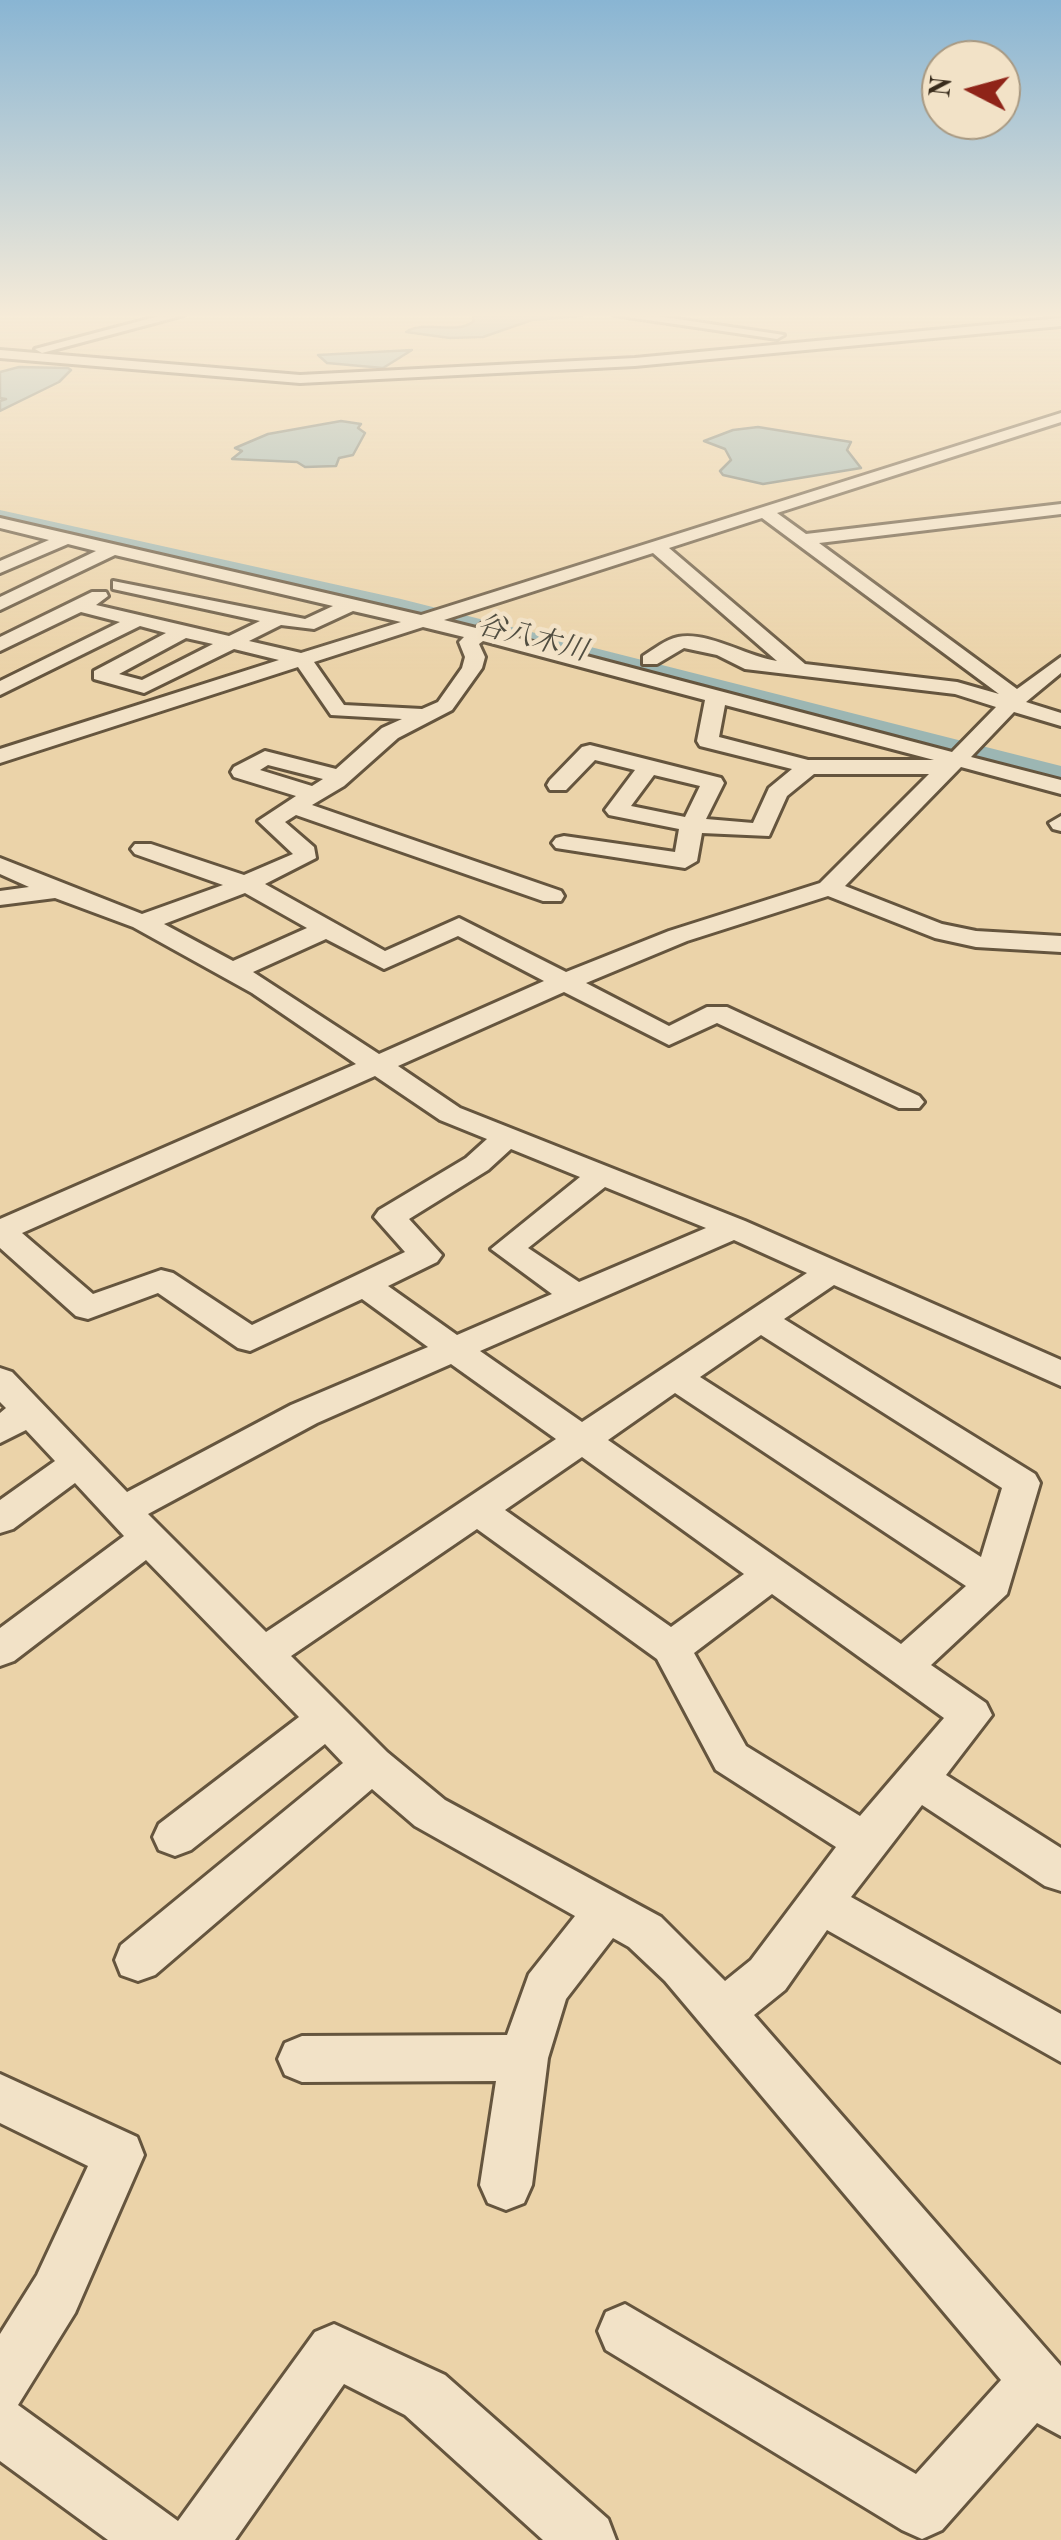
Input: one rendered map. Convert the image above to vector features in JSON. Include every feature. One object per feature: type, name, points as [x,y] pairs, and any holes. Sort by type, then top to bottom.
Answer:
[{"type":"street","points":[[0,756],[1010,434]]},
{"type":"street","points":[[802,540],[1061,509]]},
{"type":"street","points":[[766,512],[1009,692],[1010,704]]},
{"type":"street","points":[[0,524],[720,688],[1061,787]]},
{"type":"street","points":[[0,568],[63,540]]},
{"type":"street","points":[[657,547],[799,668]]},
{"type":"street","points":[[0,604],[109,551]]},
{"type":"street","points":[[0,645],[163,562]]},
{"type":"street","points":[[120,584],[308,626],[350,605]]},
{"type":"street","points":[[80,606],[303,660],[338,711],[427,716]]},
{"type":"street","points":[[457,610],[650,660],[720,688]]},
{"type":"street","points":[[184,631],[101,675],[144,687],[278,619]]},
{"type":"street","points":[[0,688],[138,620]]},
{"type":"street","points":[[142,922],[190,908],[304,858],[302,846],[270,821],[318,795],[390,733],[446,706],[472,668],[476,657],[470,642],[499,621]]},
{"type":"street","points":[[0,625],[27,632]]},
{"type":"street","points":[[650,660],[681,642],[723,650],[745,663],[957,688],[1061,720]]},
{"type":"street","points":[[745,663],[720,688],[708,741],[808,767],[961,756]]},
{"type":"street","points":[[507,1137],[477,1164],[390,1218],[426,1255],[250,1340],[161,1280],[88,1308],[0,1230],[566,981],[678,936],[829,888],[1010,704],[1061,663]]},
{"type":"street","points":[[558,785],[590,752],[713,783],[692,825],[685,862],[564,843]]},
{"type":"street","points":[[318,795],[242,772],[265,758],[340,777]]},
{"type":"street","points":[[648,766],[616,810],[692,825],[761,831],[777,793],[808,767]]},
{"type":"street","points":[[295,807],[552,896]]},
{"type":"street","points":[[143,849],[248,884],[384,961],[458,926],[669,1038],[717,1013],[909,1102]]},
{"type":"street","points":[[0,865],[142,922],[261,987],[450,1114],[734,1228],[1061,1374]]},
{"type":"street","points":[[829,888],[936,930],[976,939],[1061,944]]},
{"type":"street","points":[[0,898],[57,890]]},
{"type":"street","points":[[231,972],[327,929]]},
{"type":"street","points":[[577,1296],[508,1249],[603,1174]]},
{"type":"street","points":[[0,1650],[136,1524],[304,1414],[734,1228]]},
{"type":"street","points":[[266,1653],[832,1272]]},
{"type":"street","points":[[364,1285],[971,1715],[865,1842],[768,1976],[722,2012]]},
{"type":"street","points":[[760,1320],[1022,1483],[993,1584],[902,1666]]},
{"type":"street","points":[[675,1377],[993,1584]]},
{"type":"street","points":[[9,1407],[78,1463],[372,1764],[430,1813],[645,1932],[722,2012],[1049,2395],[922,2510],[626,2331]]},
{"type":"street","points":[[0,1519],[78,1463]]},
{"type":"street","points":[[478,1510],[670,1648],[731,1758],[865,1842]]},
{"type":"street","points":[[670,1648],[772,1574]]},
{"type":"street","points":[[175,1838],[328,1718]]},
{"type":"street","points":[[138,1960],[372,1764]]},
{"type":"street","points":[[918,1780],[1061,1872]]},
{"type":"street","points":[[820,1904],[1061,2039]]},
{"type":"street","points":[[506,2185],[524,2058],[546,1989],[607,1911]]},
{"type":"street","points":[[302,2060],[524,2058]]},
{"type":"street","points":[[0,2098],[119,2155],[56,2294],[1,2393],[157,2540]]},
{"type":"street","points":[[200,2540],[334,2351],[426,2395],[588,2540]]},
{"type":"water","points":[[268,434],[365,434],[353,455],[339,458],[336,466],[305,467],[297,462],[232,459],[242,451],[235,448]]},
{"type":"water","points":[[724,434],[799,434],[851,442],[847,450],[861,468],[763,484],[723,475],[720,471],[731,460],[725,449],[704,441]]},
{"type":"waterway","name":"谷八木川","points":[[0,516],[401,606],[1061,774]]}]
